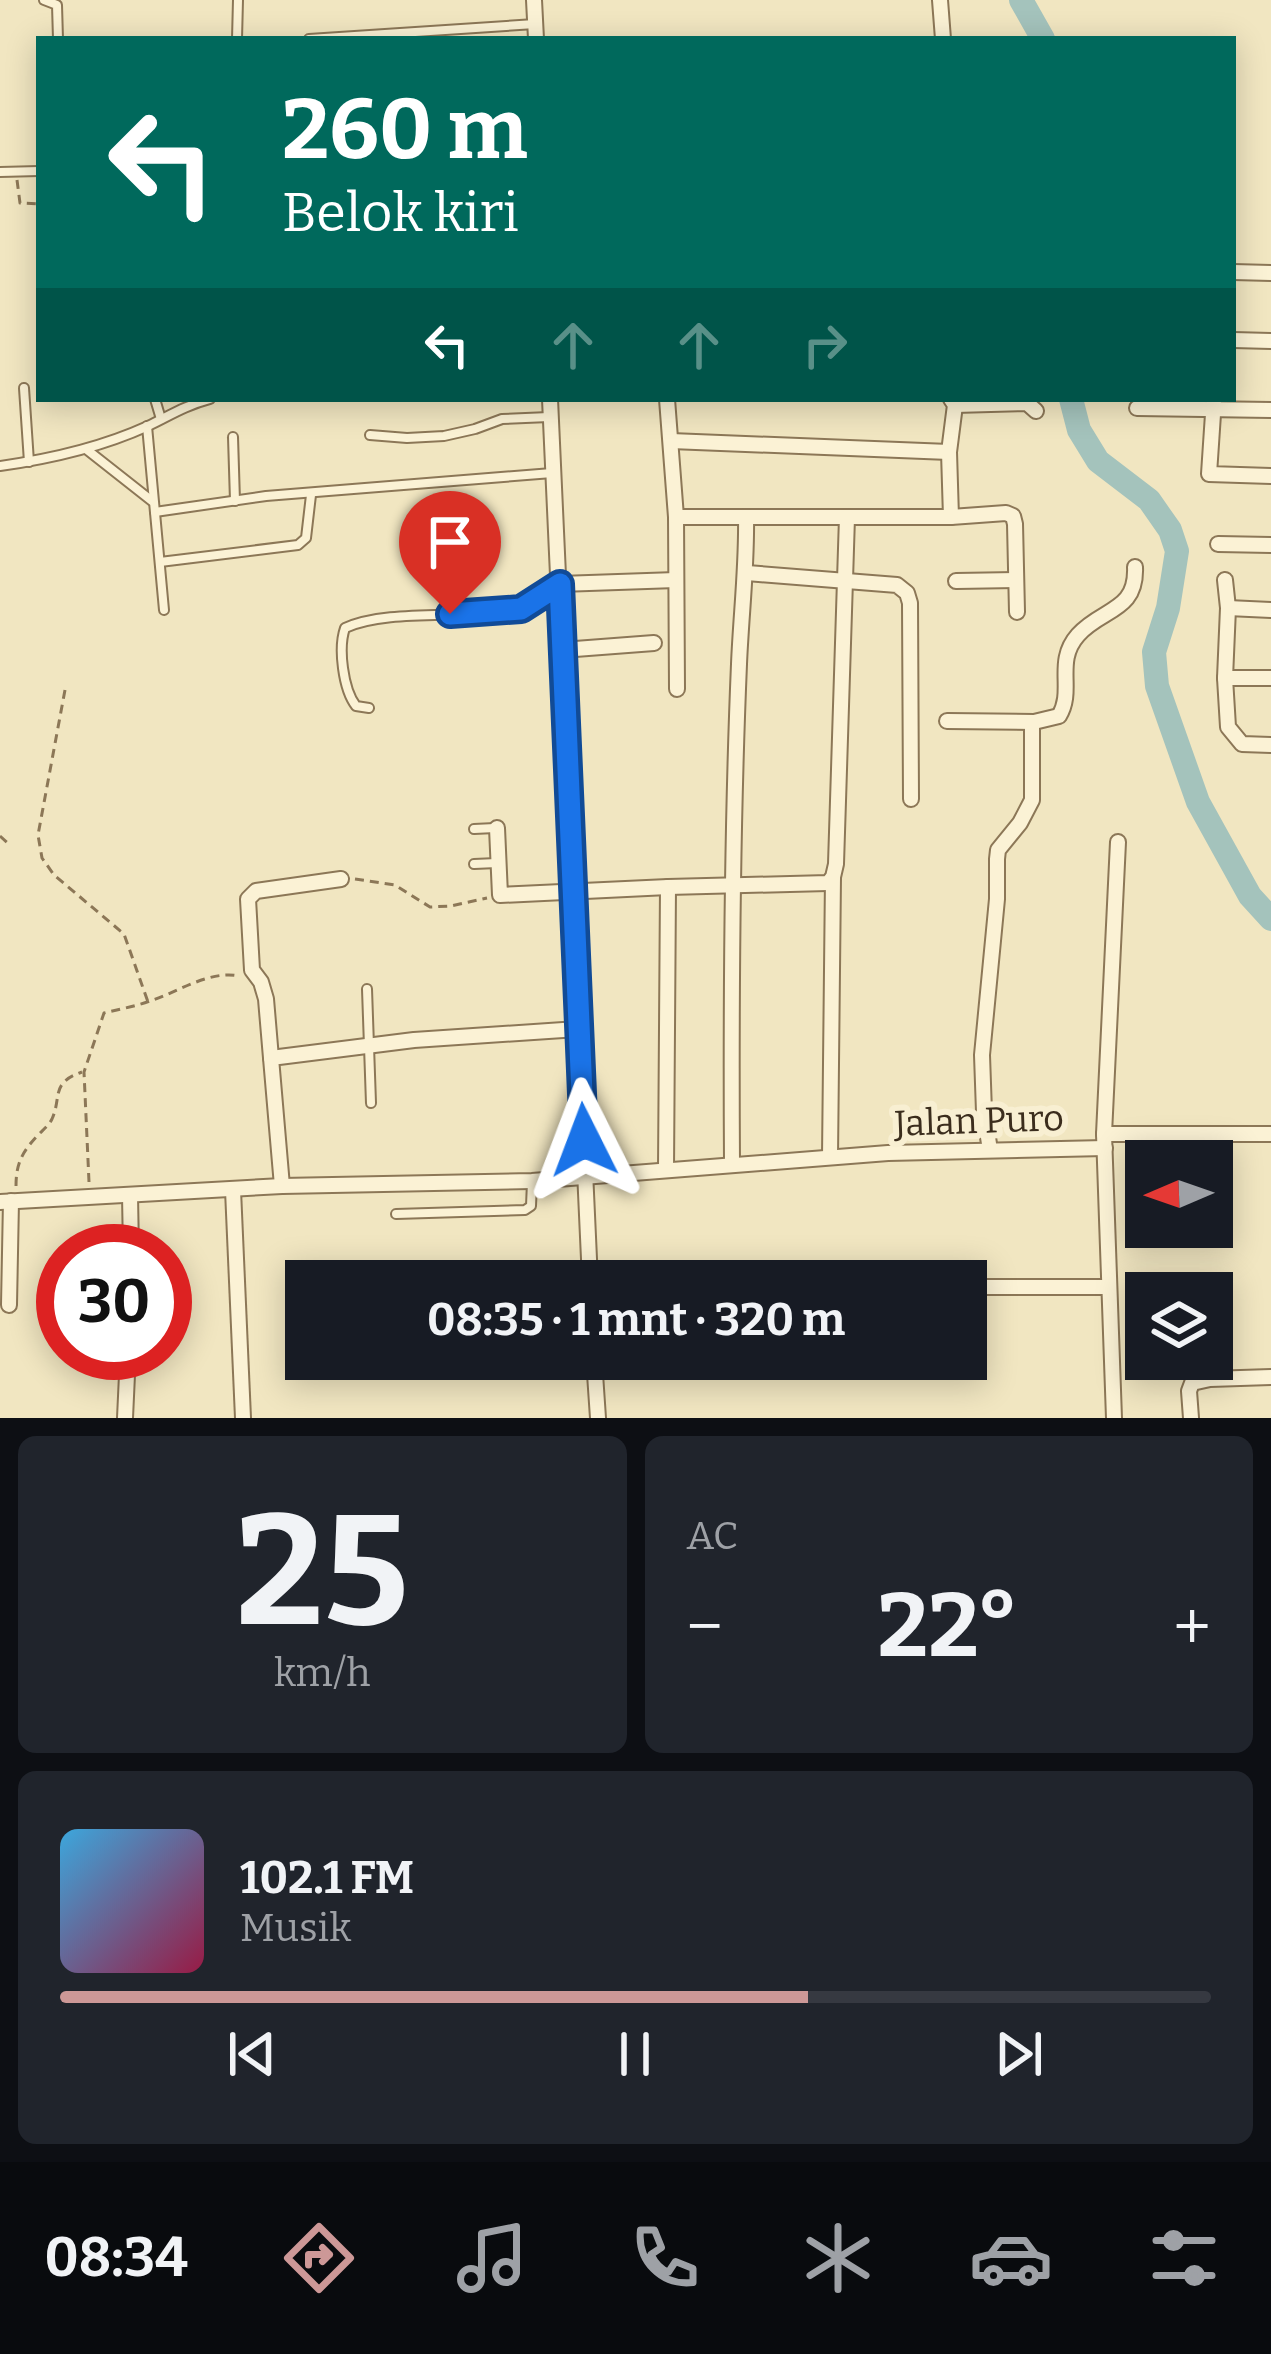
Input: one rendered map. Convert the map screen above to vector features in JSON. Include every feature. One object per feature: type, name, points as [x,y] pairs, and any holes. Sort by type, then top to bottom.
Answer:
[{"type":"street","points":[[534,0],[536,32]]},
{"type":"street","points":[[940,0],[943,36]]},
{"type":"street","points":[[1236,272],[1271,273]]},
{"type":"street","points":[[1236,340],[1271,340]]},
{"type":"street","points":[[550,402],[589,1260]]},
{"type":"street","points":[[667,402],[676,517],[677,689]]},
{"type":"street","points":[[951,517],[953,402]]},
{"type":"street","points":[[1012,402],[1027,403],[1036,411]]},
{"type":"street","points":[[1214,404],[1209,474],[1271,476]]},
{"type":"street","points":[[1137,408],[1214,404],[1271,410]]},
{"type":"street","points":[[671,441],[949,452]]},
{"type":"street","points":[[676,517],[1012,516],[1017,612]]},
{"type":"street","points":[[732,1163],[739,661],[747,573],[746,517]]},
{"type":"street","points":[[830,1157],[833,877],[847,517]]},
{"type":"street","points":[[1218,544],[1271,545]]},
{"type":"street","points":[[947,721],[1034,722],[1059,716],[1064,708],[1068,649],[1078,635],[1124,604],[1136,581],[1135,567]]},
{"type":"street","points":[[747,573],[896,585],[907,593],[911,799]]},
{"type":"street","points":[[560,584],[676,580]]},
{"type":"street","points":[[956,581],[1016,580]]},
{"type":"street","points":[[1226,580],[1228,727],[1242,745],[1271,746]]},
{"type":"street","points":[[1228,608],[1271,610]]},
{"type":"street","points":[[562,650],[654,643]]},
{"type":"street","points":[[1225,677],[1271,678]]},
{"type":"street","points":[[990,1150],[982,1055],[997,859],[998,850],[1032,800],[1034,722]]},
{"type":"street","points":[[497,828],[500,895],[668,886],[818,885],[833,877]]},
{"type":"street","points":[[1118,842],[1105,1141],[1271,1134]]},
{"type":"street","points":[[282,1186],[266,999],[252,970],[248,899],[256,891],[341,879]]},
{"type":"street","points":[[666,1170],[668,886]]},
{"type":"street","points":[[271,1058],[368,1045],[578,1029]]},
{"type":"street","name":"Jalan Puro","points":[[9,1201],[282,1186],[532,1181],[732,1163],[1105,1141],[1114,1418]]},
{"type":"street","points":[[232,1190],[244,1418]]},
{"type":"street","points":[[130,1195],[131,1224]]},
{"type":"street","points":[[9,1201],[9,1305]]},
{"type":"street","points":[[987,1288],[1108,1287]]},
{"type":"street","points":[[1191,1418],[1192,1383],[1271,1377],[1271,1364]]},
{"type":"street","points":[[125,1418],[127,1380]]},
{"type":"street","points":[[596,1380],[598,1418]]},
{"type":"lane","points":[[44,0],[57,5],[58,36]]},
{"type":"lane","points":[[237,36],[238,0]]},
{"type":"lane","points":[[406,36],[536,32]]},
{"type":"lane","points":[[0,172],[36,171]]},
{"type":"lane","points":[[24,388],[29,462]]},
{"type":"lane","points":[[156,402],[161,419]]},
{"type":"lane","points":[[0,466],[85,448],[198,402]]},
{"type":"lane","points":[[370,435],[444,436],[502,419],[550,417]]},
{"type":"lane","points":[[146,427],[164,610]]},
{"type":"lane","points":[[233,436],[235,500]]},
{"type":"lane","points":[[85,448],[153,506],[554,473]]},
{"type":"lane","points":[[160,562],[298,544],[306,538],[311,495]]},
{"type":"lane","points":[[369,708],[356,706],[349,696],[341,639],[345,628],[354,623],[521,609],[560,584]]},
{"type":"lane","points":[[474,829],[497,828]]},
{"type":"lane","points":[[474,864],[498,862]]},
{"type":"lane","points":[[367,989],[370,1103]]},
{"type":"lane","points":[[396,1214],[525,1210],[531,1206],[532,1181]]},
{"type":"path","points":[[16,172],[20,202],[36,204]]},
{"type":"path","points":[[65,690],[38,835],[42,858],[54,875],[124,934],[148,1002]]},
{"type":"path","points":[[0,836],[10,844]]},
{"type":"path","points":[[341,879],[382,881],[430,907],[500,895]]},
{"type":"path","points":[[90,1196],[84,1072],[104,1013],[213,977],[233,974],[260,982]]},
{"type":"path","points":[[9,1201],[20,1155],[53,1118],[57,1091],[71,1076],[84,1072]]},
{"type":"waterway","points":[[1021,0],[1041,36]]},
{"type":"waterway","points":[[1072,402],[1079,430],[1098,461],[1149,500],[1170,530],[1177,551],[1168,608],[1154,652],[1157,686],[1198,802],[1250,896],[1271,919]]},
{"type":"route","points":[[450,614],[521,609],[560,584],[584,1140]]}]
